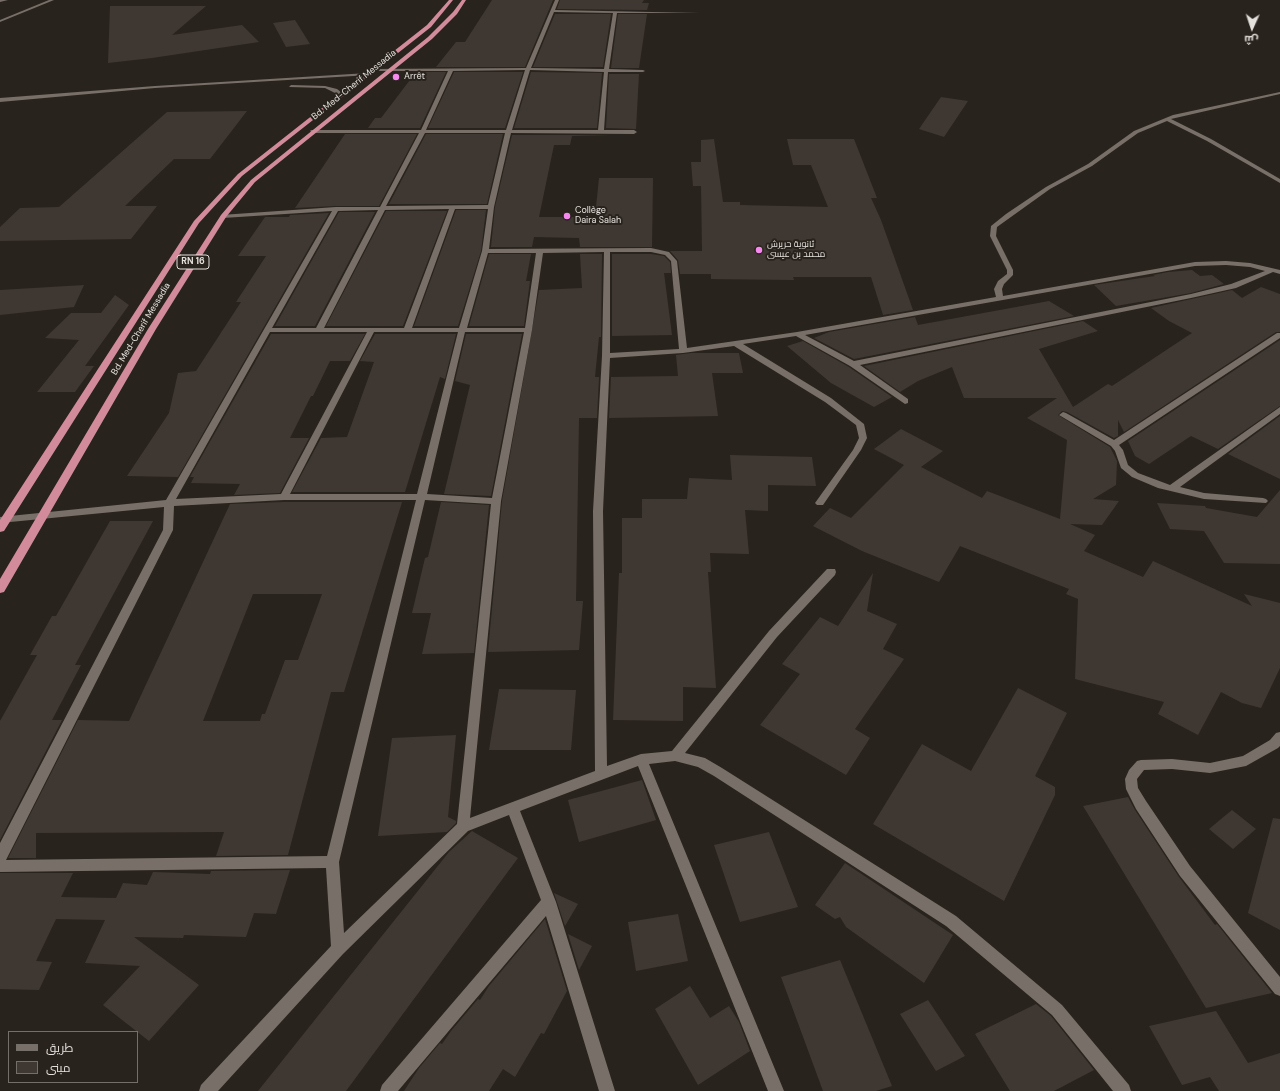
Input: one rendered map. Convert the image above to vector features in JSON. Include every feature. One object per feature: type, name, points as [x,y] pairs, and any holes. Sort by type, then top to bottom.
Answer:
[{"type":"highway","name":"Bd. Med-Cherif Messadia","points":[[0,528],[3,520],[196,222],[227,187],[240,175],[429,26],[451,0]]},
{"type":"highway","name":"Bd. Med-Cherif Messadia","points":[[0,589],[152,329],[223,216],[253,180],[430,38],[455,13],[464,0]]},
{"type":"street","points":[[0,1],[6,0]]},
{"type":"street","points":[[0,21],[52,0]]},
{"type":"street","points":[[338,949],[332,862],[462,330],[485,251],[491,207],[508,133],[528,69],[557,0]]},
{"type":"street","points":[[552,11],[698,13]]},
{"type":"street","points":[[601,132],[606,70],[616,12]]},
{"type":"street","points":[[0,100],[155,87],[387,71],[528,69],[643,71]]},
{"type":"street","points":[[318,331],[423,131],[451,70]]},
{"type":"street","points":[[0,103],[201,88],[279,86]]},
{"type":"street","points":[[287,86],[326,87],[343,95]]},
{"type":"street","points":[[1000,299],[998,289],[1001,283],[1010,275],[1010,270],[993,236],[994,226],[1048,188],[1090,166],[1136,132],[1166,119],[1280,94]]},
{"type":"street","points":[[1166,119],[1209,140],[1280,181]]},
{"type":"street","points":[[313,131],[508,133],[634,132]]},
{"type":"street","points":[[223,216],[383,207],[491,207]]},
{"type":"street","points":[[407,331],[453,207]]},
{"type":"street","points":[[0,858],[168,530],[169,503],[336,209]]},
{"type":"street","points":[[485,251],[661,251],[667,253],[672,258],[677,281],[683,351]]},
{"type":"street","points":[[462,827],[496,501],[528,330],[540,251]]},
{"type":"street","points":[[601,774],[598,511],[606,356],[607,251]]},
{"type":"street","points":[[606,356],[683,351],[797,334],[1195,264],[1226,263],[1276,271]]},
{"type":"street","points":[[853,364],[1191,296],[1233,286],[1276,271]]},
{"type":"street","points":[[268,330],[528,330]]},
{"type":"street","points":[[284,497],[371,331]]},
{"type":"street","points":[[797,334],[853,364],[905,400]]},
{"type":"street","points":[[1114,444],[1280,335]]},
{"type":"street","points":[[735,343],[828,400],[860,424],[863,438],[857,450],[820,503]]},
{"type":"street","points":[[1171,489],[1280,410]]},
{"type":"street","points":[[1063,415],[1114,444],[1119,450],[1121,461],[1127,470],[1135,475],[1171,489],[1204,496],[1264,501]]},
{"type":"street","points":[[3,520],[169,503],[284,497],[421,497],[496,501]]},
{"type":"street","points":[[675,756],[773,634],[831,572]]},
{"type":"street","points":[[1280,737],[1274,744],[1246,761],[1210,768],[1172,764],[1141,765],[1133,774],[1131,779],[1132,789],[1141,805],[1186,872],[1280,989]]},
{"type":"street","points":[[207,1091],[338,949],[462,827],[514,809],[641,759],[675,756],[701,762],[718,772],[951,921],[1057,1010],[1123,1091]]},
{"type":"street","points":[[641,759],[776,1091]]},
{"type":"street","points":[[514,809],[549,902],[607,1091]]},
{"type":"street","points":[[0,866],[332,862]]},
{"type":"street","points":[[388,1091],[549,902]]},
{"type":"building","points":[[492,0],[553,0],[525,67],[436,67],[456,42],[465,42]]},
{"type":"building","points":[[560,0],[644,0],[642,3],[649,3],[647,10],[557,9]]},
{"type":"building","points":[[110,6],[206,6],[172,35],[242,25],[259,42],[108,63]]},
{"type":"building","points":[[555,14],[611,14],[603,67],[533,67]]},
{"type":"building","points":[[618,14],[647,14],[639,68],[611,68]]},
{"type":"building","points":[[295,20],[310,44],[286,47],[273,23]]},
{"type":"building","points":[[416,72],[446,72],[420,128],[368,128],[375,118],[381,118]]},
{"type":"building","points":[[454,72],[523,72],[505,128],[428,128]]},
{"type":"building","points":[[531,72],[602,73],[597,128],[514,128]]},
{"type":"building","points":[[609,74],[639,74],[636,129],[606,128]]},
{"type":"building","points":[[941,97],[968,101],[944,137],[919,129]]},
{"type":"building","points":[[247,111],[210,159],[174,159],[125,206],[157,206],[131,239],[0,241],[0,227],[20,208],[59,207],[167,112]]},
{"type":"building","points":[[345,134],[417,134],[379,206],[295,208]]},
{"type":"building","points":[[426,134],[503,134],[487,204],[389,204]]},
{"type":"building","name":"Collège Daira Salah","points":[[512,135],[612,135],[572,136],[570,145],[554,145],[539,217],[595,217],[599,178],[653,178],[652,247],[580,247],[579,238],[534,237],[532,247],[491,247],[495,207]]},
{"type":"building","points":[[714,139],[723,202],[740,202],[740,205],[828,207],[811,165],[793,165],[787,139],[854,139],[877,198],[871,198],[881,220],[913,310],[883,315],[871,277],[793,277],[794,280],[711,279],[711,274],[680,274],[678,260],[670,251],[702,251],[701,186],[693,186],[691,162],[701,162],[701,140]]},
{"type":"building","points":[[456,210],[486,210],[481,251],[458,326],[414,326]]},
{"type":"building","points":[[386,211],[447,211],[403,326],[326,326]]},
{"type":"building","points":[[339,212],[375,212],[315,326],[275,326]]},
{"type":"building","points":[[329,213],[178,477],[127,476],[169,413],[178,373],[196,371],[241,302],[236,302],[266,256],[238,256],[265,217],[289,217],[290,215]]},
{"type":"building","points":[[489,254],[531,254],[526,281],[530,281],[524,326],[469,326]]},
{"type":"building","points":[[580,254],[602,254],[601,337],[599,337],[595,377],[599,377],[597,418],[579,418],[576,601],[583,601],[579,650],[488,652],[502,501],[539,290],[582,288]]},
{"type":"building","points":[[612,254],[651,254],[664,256],[670,262],[671,273],[664,273],[672,335],[612,336]]},
{"type":"building","points":[[1192,270],[1200,276],[1212,275],[1224,284],[1191,293],[1116,306],[1094,285],[1155,276],[1153,275],[1168,272]]},
{"type":"building","points":[[84,285],[74,307],[0,315],[0,290]]},
{"type":"building","points":[[1261,287],[1280,294],[1280,332],[1276,332],[1124,432],[1118,420],[1118,436],[1114,438],[1067,412],[1062,411],[1058,415],[1110,447],[1117,461],[1116,485],[1093,499],[1119,501],[1102,525],[1070,524],[1095,535],[1084,551],[1143,577],[1153,561],[1252,606],[1244,594],[1280,603],[1280,668],[1261,708],[1242,703],[1221,692],[1198,735],[1158,714],[1164,702],[1075,679],[1078,599],[1066,594],[1069,589],[960,546],[939,582],[862,551],[813,526],[830,508],[851,518],[904,465],[874,449],[901,429],[943,451],[921,467],[982,498],[987,491],[1060,519],[1067,440],[1027,418],[1057,398],[964,398],[952,367],[918,381],[900,392],[864,366],[1083,321],[1098,331],[1039,349],[1073,407],[1108,384],[1112,386],[1192,333],[1169,321],[1151,308],[1232,290],[1242,298]]},
{"type":"building","points":[[115,295],[129,305],[85,366],[94,366],[75,392],[37,392],[79,340],[45,338],[71,313],[101,313]]},
{"type":"building","points":[[1049,301],[1074,316],[854,359],[814,338],[829,332],[915,317],[918,325]]},
{"type":"building","points":[[271,334],[365,334],[350,361],[330,361],[313,396],[311,396],[290,438],[309,438],[280,493],[234,495],[240,484],[191,483],[194,477],[190,477]]},
{"type":"building","points":[[375,334],[456,334],[445,379],[440,377],[405,492],[292,492],[321,438],[347,437],[374,362],[360,361]]},
{"type":"building","points":[[466,334],[522,334],[491,496],[444,494],[470,385],[455,381]]},
{"type":"building","points":[[1280,340],[1280,406],[1218,449],[1191,436],[1149,464],[1135,456],[1128,441]]},
{"type":"building","points":[[803,341],[849,367],[892,397],[874,407],[831,383],[787,346]]},
{"type":"building","points":[[691,353],[739,353],[743,373],[712,373],[718,416],[609,418],[611,377],[678,376],[676,355]]},
{"type":"building","points":[[1280,416],[1280,479],[1228,454]]},
{"type":"building","points":[[730,455],[812,457],[816,486],[768,485],[768,511],[745,510],[749,554],[710,553],[711,572],[708,572],[716,688],[683,687],[683,721],[613,720],[619,573],[622,573],[622,518],[642,518],[642,499],[687,499],[689,478],[732,480]]},
{"type":"building","points":[[1280,490],[1280,564],[1224,563],[1204,531],[1170,529],[1157,503],[1205,506],[1206,508],[1257,517]]},
{"type":"building","points":[[284,502],[402,502],[344,692],[331,692],[288,855],[216,856],[224,832],[36,833],[36,858],[8,858],[78,720],[129,721],[230,504]],"holes":[[[253,594],[322,594],[298,660],[285,660],[265,714],[262,714],[260,721],[203,721]]]},
{"type":"building","points":[[441,502],[489,505],[474,653],[422,654],[431,613],[412,613],[425,558],[428,557]]},
{"type":"building","points":[[110,521],[153,521],[75,665],[81,665],[52,720],[62,720],[0,840],[0,721],[37,655],[30,655],[52,616],[56,616]]},
{"type":"building","points":[[873,573],[867,611],[897,624],[883,649],[904,659],[855,729],[870,738],[846,775],[760,725],[800,674],[782,664],[820,617],[838,626]]},
{"type":"building","points":[[1018,688],[1067,713],[1035,776],[1055,787],[1055,795],[1004,901],[873,824],[922,744],[971,771]]},
{"type":"building","points":[[499,689],[576,690],[571,750],[489,750]]},
{"type":"building","points":[[456,735],[448,817],[456,821],[456,823],[447,832],[378,836],[392,738]]},
{"type":"building","points":[[642,780],[656,820],[579,842],[568,800]]},
{"type":"building","points":[[1128,797],[1179,877],[1215,925],[1217,924],[1272,993],[1206,1008],[1083,806]]},
{"type":"building","points":[[1232,810],[1256,829],[1233,849],[1209,829]]},
{"type":"building","points":[[1273,818],[1280,819],[1280,930],[1248,913]]},
{"type":"building","points":[[472,831],[518,858],[346,1091],[258,1091],[449,852]]},
{"type":"building","points":[[769,832],[798,907],[740,922],[714,845]]},
{"type":"building","points":[[845,863],[953,935],[924,983],[846,927],[840,917],[835,919],[815,905]]},
{"type":"building","points":[[290,870],[276,914],[254,913],[246,937],[184,935],[183,938],[134,937],[199,985],[149,1041],[103,1005],[140,966],[85,963],[105,920],[56,919],[36,961],[52,962],[39,990],[0,989],[0,873],[73,873],[61,897],[116,898],[123,883],[147,885],[153,872],[210,874],[211,871]]},
{"type":"building","points":[[554,893],[578,904],[565,926]]},
{"type":"building","points":[[678,914],[688,961],[636,971],[628,922]]},
{"type":"building","points":[[545,919],[567,991],[544,1034],[541,1033],[515,1077],[503,1069],[489,1091],[404,1091],[419,1068],[440,1043],[442,1044],[478,999],[480,1000],[489,986]]},
{"type":"building","points":[[568,934],[592,946],[579,970]]},
{"type":"building","points":[[840,960],[892,1086],[876,1091],[823,1091],[781,977]]},
{"type":"building","points":[[690,986],[710,1018],[729,1006],[739,1022],[750,1051],[698,1085],[655,1009]]},
{"type":"building","points":[[928,1000],[965,1056],[936,1071],[900,1014]]},
{"type":"building","points":[[1036,1004],[1051,1016],[1094,1070],[1054,1091],[1010,1091],[975,1034]]},
{"type":"building","points":[[1216,1011],[1248,1063],[1280,1053],[1280,1091],[1219,1091],[1210,1077],[1182,1085],[1149,1026]]},
{"type":"place","name":"Arrêt","points":[[396,77]]},
{"type":"place","name":"Collège Daira Salah","points":[[567,216]]},
{"type":"place","name":"ثانوية حريرش محمد بن عيسى","points":[[759,250]]}]
